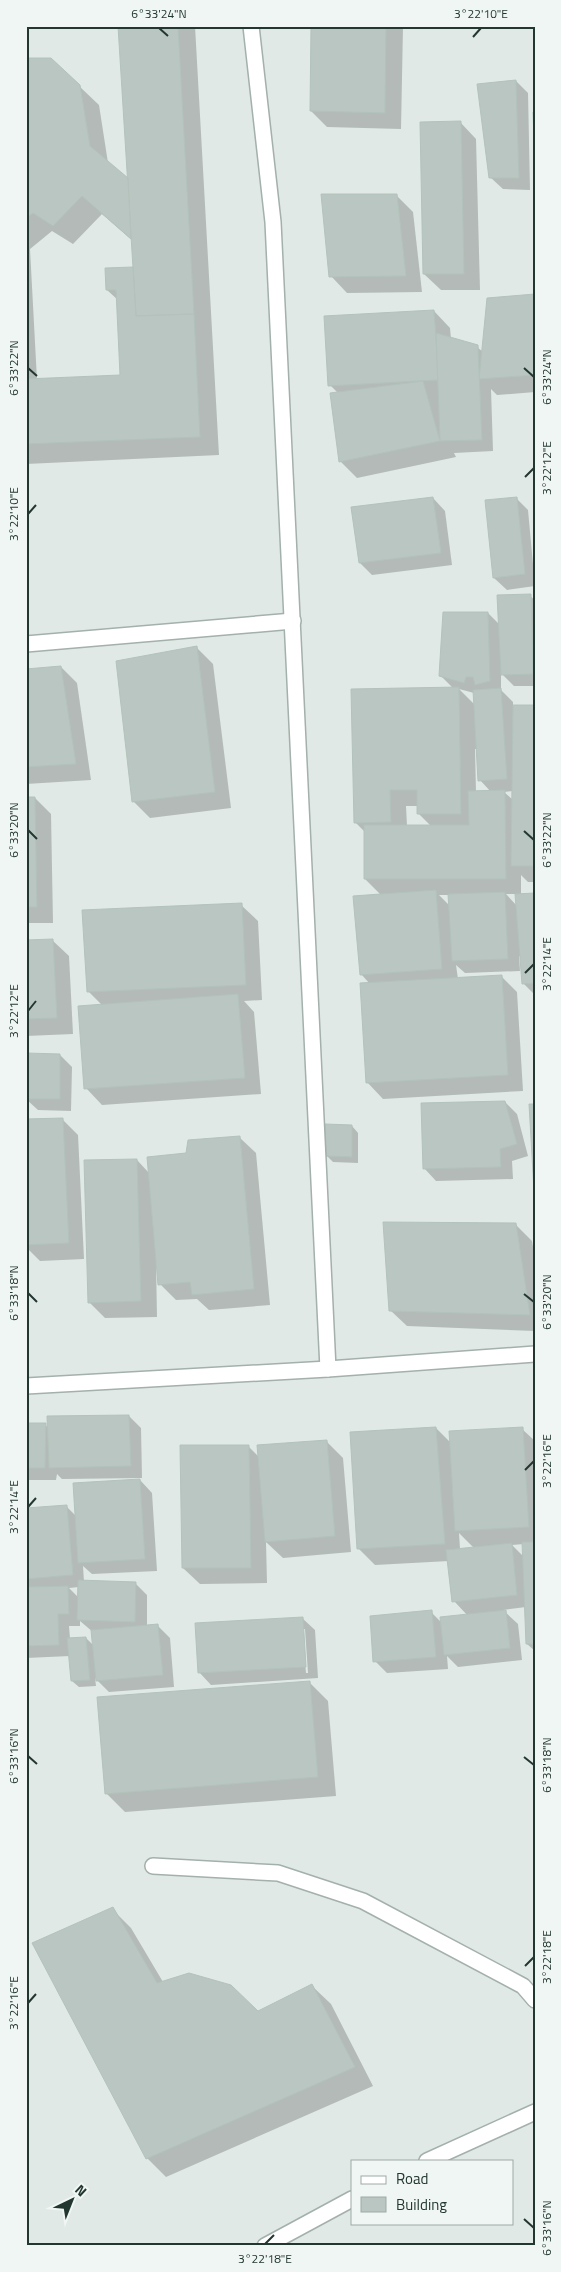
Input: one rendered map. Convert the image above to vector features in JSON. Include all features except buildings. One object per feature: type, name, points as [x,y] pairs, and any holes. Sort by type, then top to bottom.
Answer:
[{"type":"street","points":[[251,26],[274,222],[328,1369]]},
{"type":"street","points":[[26,644],[293,621]]},
{"type":"street","points":[[26,1386],[328,1369],[535,1354]]},
{"type":"street","points":[[153,1866],[278,1873],[363,1901],[523,1986],[535,2000]]},
{"type":"street","points":[[429,2160],[535,2112]]},
{"type":"street","points":[[265,2246],[351,2201]]}]
